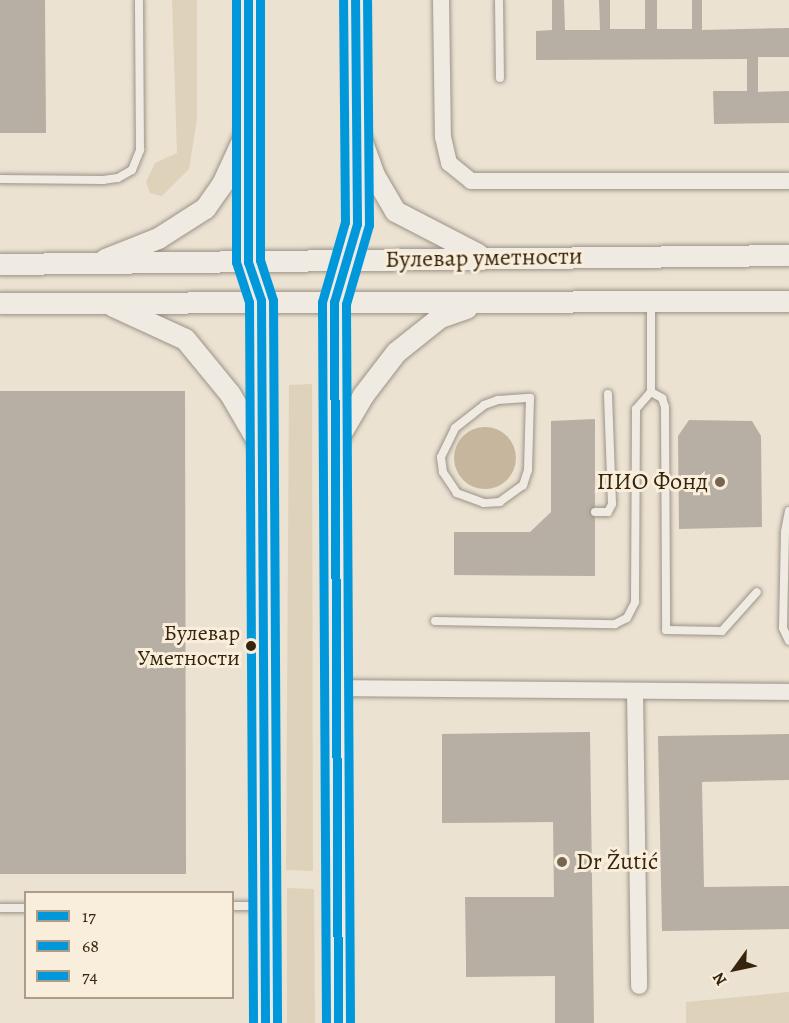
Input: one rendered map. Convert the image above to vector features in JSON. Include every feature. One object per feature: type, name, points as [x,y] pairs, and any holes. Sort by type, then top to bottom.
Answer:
[{"type":"street","points":[[248,0],[248,262],[261,300],[265,1023]]},
{"type":"street","points":[[338,1023],[334,302],[357,224],[355,0]]},
{"type":"street","points":[[441,0],[443,137],[449,163],[471,181],[789,181]]},
{"type":"street","points":[[356,119],[374,175],[395,211],[427,231],[486,258]]},
{"type":"street","points":[[92,264],[158,238],[196,216],[222,184],[248,128]]},
{"type":"street","name":"Булевар уметности","points":[[0,264],[789,255]]},
{"type":"street","name":"Булевар уметности","points":[[0,303],[261,300],[334,302],[789,301]]},
{"type":"street","points":[[101,302],[136,313],[185,339],[230,394],[262,448]]},
{"type":"street","points":[[334,443],[363,395],[396,352],[441,317],[485,302]]},
{"type":"street","points":[[336,688],[789,692]]},
{"type":"street","points":[[635,691],[639,986]]},
{"type":"lane","points":[[0,179],[103,180],[118,178],[132,170],[140,150],[139,0]]},
{"type":"lane","points":[[499,0],[500,78]]},
{"type":"lane","points":[[435,621],[615,624],[627,618],[635,602],[636,409],[651,392],[651,302]]},
{"type":"lane","points":[[651,392],[662,398],[665,407],[666,630],[722,631],[757,592]]},
{"type":"lane","points":[[595,512],[608,512],[612,504],[608,394]]},
{"type":"lane","points":[[531,398],[528,470],[523,485],[500,502],[484,503],[457,493],[443,472],[441,457],[455,428],[484,405],[498,400],[531,398]]},
{"type":"lane","points":[[789,511],[785,532],[783,628],[789,641]]},
{"type":"lane","points":[[234,906],[264,906]]},
{"type":"lane","points":[[0,908],[24,908]]},
{"type":"shaded area","points":[[172,0],[197,0],[197,119],[189,169],[162,196],[150,193],[146,182],[155,163],[177,153]]},
{"type":"shaded area","points":[[312,384],[313,871],[286,870],[289,385]]},
{"type":"shaded area","points":[[485,427],[507,436],[516,458],[507,480],[485,489],[463,480],[454,458],[463,436]]},
{"type":"shaded area","points":[[287,888],[314,889],[315,1023],[287,1023]]},
{"type":"shaded area","points":[[789,992],[789,1023],[686,1023],[686,1002]]},
{"type":"building","points":[[0,0],[45,0],[46,133],[0,133]]},
{"type":"building","points":[[552,0],[564,0],[565,30],[600,30],[599,0],[610,0],[610,29],[645,29],[645,0],[657,0],[657,29],[692,29],[692,0],[702,0],[702,30],[789,28],[789,57],[758,57],[758,92],[789,91],[789,123],[714,124],[713,91],[747,91],[747,59],[536,60],[536,31],[552,30]]},
{"type":"building","points":[[0,391],[185,391],[186,874],[0,874]]},
{"type":"building","points":[[595,419],[595,576],[454,575],[454,532],[530,532],[551,512],[551,421]]},
{"type":"building","name":"ПИО Фонд","points":[[689,420],[752,421],[761,436],[762,527],[679,529],[678,436]]},
{"type":"building","points":[[590,732],[594,1023],[555,1023],[555,976],[466,977],[465,897],[554,897],[553,822],[442,823],[442,734]]},
{"type":"building","points":[[789,734],[789,780],[702,782],[704,887],[789,886],[789,929],[662,931],[658,736]]},
{"type":"transit line","name":"68","points":[[236,0],[236,262],[249,302],[253,1023]]},
{"type":"transit line","name":"17","points":[[248,0],[248,262],[261,300],[265,1023]]},
{"type":"transit line","name":"74","points":[[260,0],[260,260],[273,300],[277,1023]]},
{"type":"transit line","name":"74","points":[[326,1023],[322,302],[345,222],[343,0]]},
{"type":"transit line","name":"17","points":[[338,1023],[334,302],[357,224],[355,0]]},
{"type":"transit line","name":"68","points":[[350,1023],[346,304],[369,225],[367,0]]},
{"type":"place","name":"ПИО Фонд","points":[[720,482]]},
{"type":"place","name":"Булевар Уметности","points":[[251,646]]},
{"type":"place","name":"Dr Žutić","points":[[562,862]]}]
